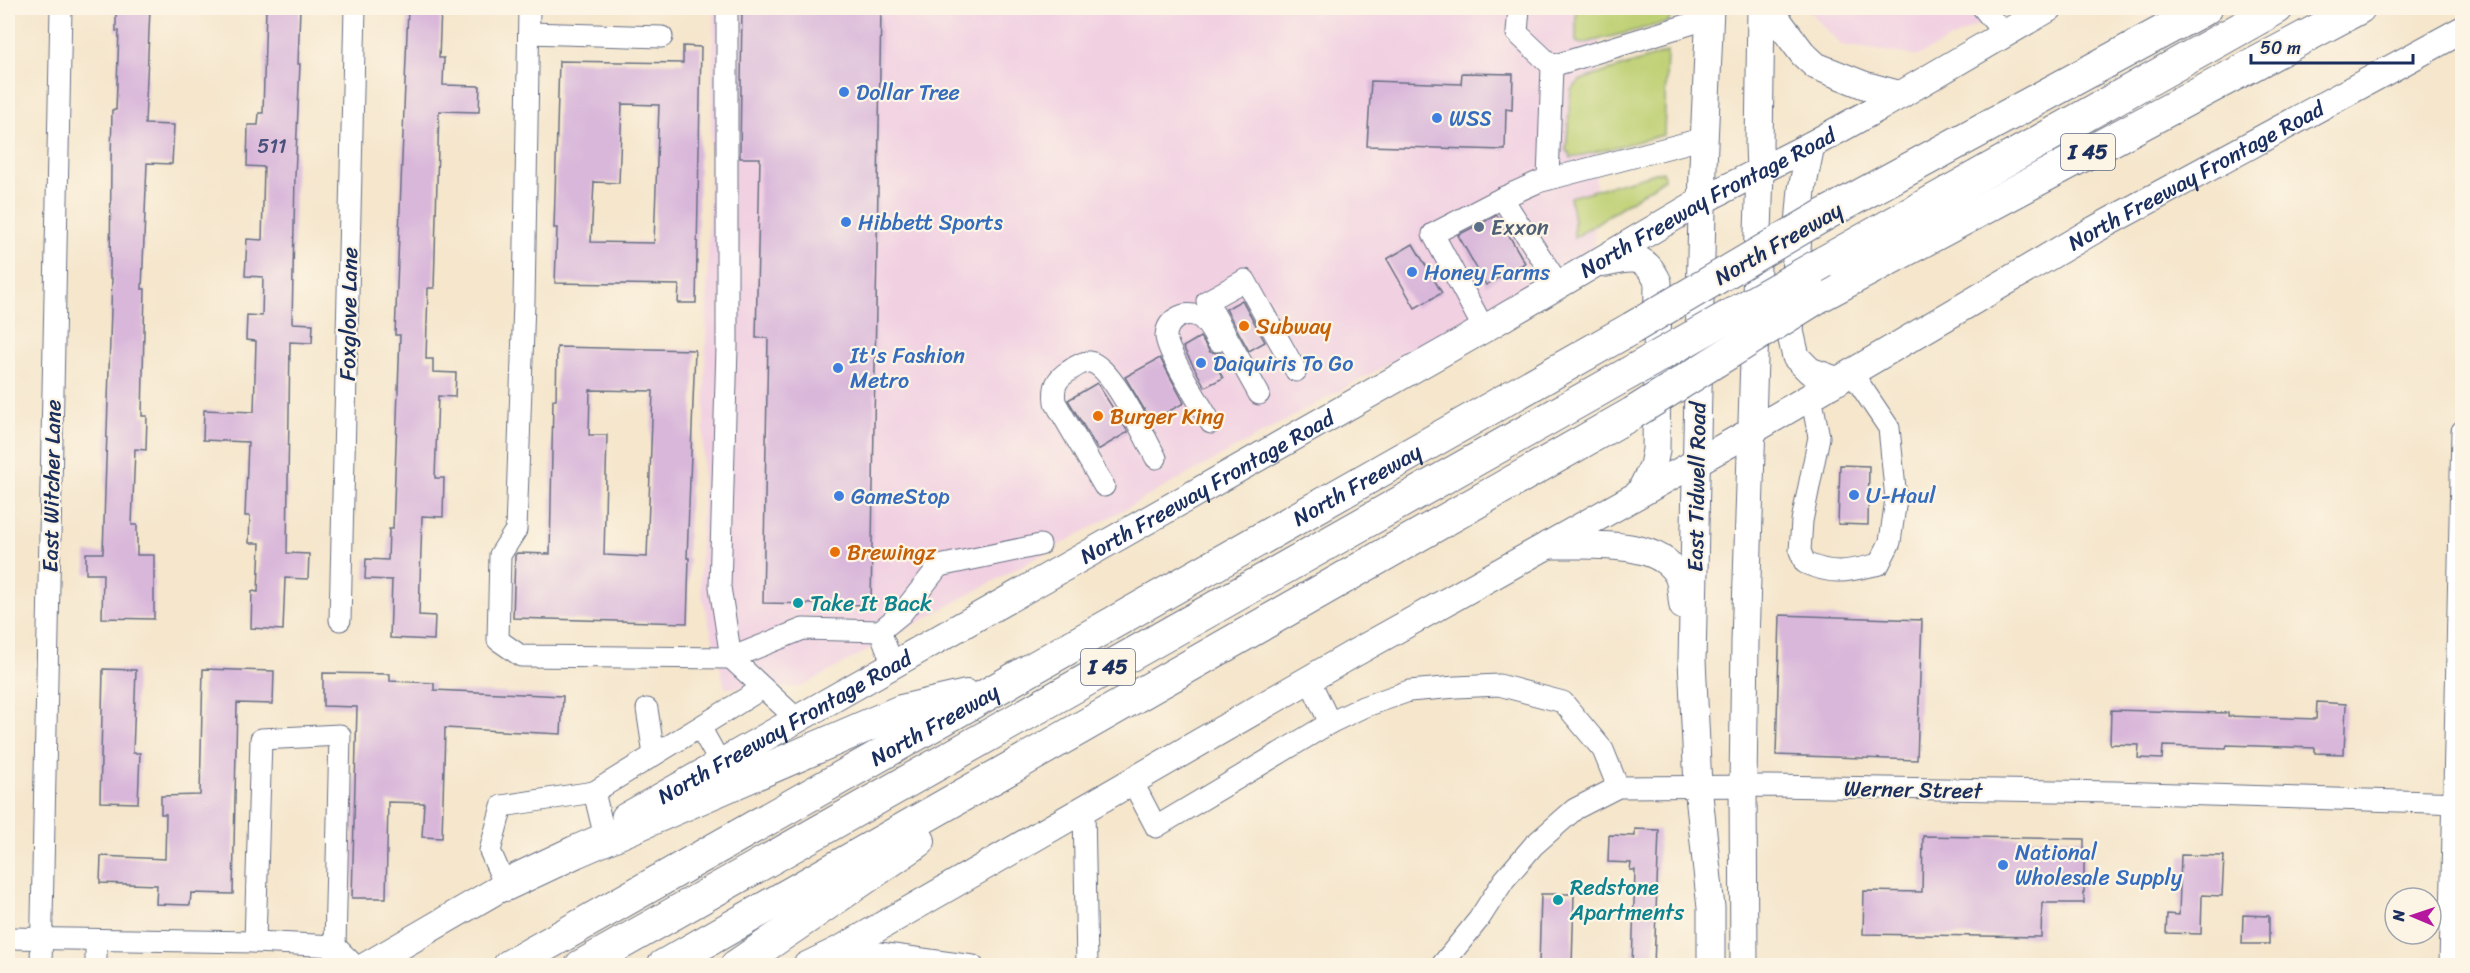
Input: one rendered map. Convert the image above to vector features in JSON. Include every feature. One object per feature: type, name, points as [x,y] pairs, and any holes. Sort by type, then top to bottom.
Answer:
[{"type":"highway","name":"North Freeway","points":[[508,966],[1632,328],[1824,215],[2206,8]]},
{"type":"highway","name":"North Freeway","points":[[581,966],[2277,8]]},
{"type":"highway","name":"I 45","points":[[663,966],[1633,413],[1818,297],[2358,8]]},
{"type":"highway","points":[[505,885],[575,852],[901,711],[1002,687]]},
{"type":"highway","points":[[736,966],[1111,710]]},
{"type":"main road","points":[[1744,966],[1743,786],[1760,170],[1761,8]]},
{"type":"main road","points":[[1770,8],[1803,54],[1815,66],[1864,85],[1901,96]]},
{"type":"main road","name":"North Freeway Frontage Road","points":[[366,966],[1484,329],[1703,200],[1901,96],[2049,8]]},
{"type":"main road","name":"East Tidwell Road","points":[[1710,13],[1692,660],[1698,786],[1711,908],[1711,966]]},
{"type":"main road","name":"North Freeway Frontage Road","points":[[806,966],[843,948],[1309,679],[1752,431],[2094,230],[2463,30]]},
{"type":"main road","points":[[1811,145],[1802,189],[1790,331],[1796,357],[1809,371],[1844,377]]},
{"type":"main road","points":[[1592,266],[1628,258],[1639,259],[1651,268],[1658,282],[1656,450],[1653,465],[1640,492]]},
{"type":"main road","points":[[1548,545],[1628,547],[1650,553],[1665,561],[1678,574],[1692,660]]},
{"type":"street","name":"East Witcher Lane","points":[[41,966],[61,8]]},
{"type":"street","name":"Foxglove Lane","points":[[340,620],[355,8]]},
{"type":"street","points":[[529,8],[524,302],[516,530],[500,555],[498,640],[520,656],[731,658],[803,629],[880,631],[902,613],[939,566],[1040,545]]},
{"type":"street","points":[[727,8],[727,347],[720,587],[731,658],[798,720]]},
{"type":"street","points":[[1519,8],[1517,33],[1552,66],[1548,179]]},
{"type":"street","points":[[1983,8],[2004,34]]},
{"type":"street","points":[[1552,66],[1710,13]]},
{"type":"street","points":[[529,33],[662,37]]},
{"type":"street","points":[[1484,329],[1433,234],[1502,198],[1548,179],[1705,138]]},
{"type":"street","points":[[1502,198],[1559,285]]},
{"type":"street","points":[[1211,423],[1171,350],[1166,336],[1172,321],[1183,315],[1198,316],[1207,325],[1255,396],[1208,301],[1245,280],[1296,371]]},
{"type":"street","points":[[1104,486],[1055,402],[1053,389],[1060,377],[1080,364],[1090,362],[1103,368],[1120,393],[1156,458]]},
{"type":"street","points":[[1811,396],[1819,437],[1802,520],[1800,551],[1805,563],[1823,571],[1847,572],[1879,564],[1890,542],[1896,499],[1889,428],[1844,377]]},
{"type":"street","points":[[2450,966],[2458,803],[2463,431]]},
{"type":"street","points":[[880,631],[893,665]]},
{"type":"street","points":[[1309,679],[1330,723]]},
{"type":"street","points":[[1132,781],[1156,827],[1330,723],[1363,707],[1408,692],[1499,685],[1563,702],[1603,750],[1618,787]]},
{"type":"street","points":[[505,885],[490,851],[502,806],[594,792],[763,688]]},
{"type":"street","points":[[647,709],[654,755]]},
{"type":"street","points":[[700,727],[720,763]]},
{"type":"street","points":[[255,942],[261,738],[340,735],[334,946]]},
{"type":"street","name":"Werner Street","points":[[1441,966],[1479,919],[1504,880],[1534,845],[1575,809],[1618,787],[1743,786],[2102,792],[2458,803]]},
{"type":"street","points":[[594,792],[603,830]]},
{"type":"street","points":[[1084,809],[1087,966]]},
{"type":"street","points":[[8,938],[255,942],[334,946],[355,966]]},
{"type":"street","points":[[96,940],[96,966]]},
{"type":"street","points":[[843,948],[973,966]]},
{"type":"shaded area","points":[[714,8],[1600,8],[1594,251],[801,687],[725,688],[700,586]]},
{"type":"shaded area","points":[[1806,8],[2010,8],[1918,56],[1841,45]]},
{"type":"green space","points":[[1576,8],[1673,8],[1669,22],[1582,44],[1576,42]]},
{"type":"green space","points":[[1667,52],[1664,135],[1571,158],[1570,153],[1566,151],[1571,90],[1581,80]]},
{"type":"green space","points":[[1663,171],[1664,179],[1574,238],[1570,197]]},
{"type":"building","points":[[116,8],[150,8],[145,124],[174,125],[172,164],[147,163],[142,289],[145,289],[142,416],[147,416],[146,450],[135,449],[132,525],[137,525],[137,555],[154,555],[154,619],[102,618],[103,574],[86,574],[86,553],[103,553],[112,278],[110,278],[112,110],[116,110],[119,31],[116,31]]},
{"type":"building","points":[[266,8],[300,8],[292,323],[313,324],[312,343],[290,342],[287,553],[309,554],[308,579],[285,578],[283,630],[251,628],[252,591],[258,592],[260,543],[249,543],[250,516],[245,516],[248,442],[203,440],[204,410],[254,412],[256,341],[246,340],[247,315],[262,316],[263,277],[245,276],[247,239],[262,240],[264,167],[247,166],[248,125],[258,125],[259,113],[263,113]]},
{"type":"building","points":[[408,8],[441,8],[439,58],[444,58],[443,85],[480,86],[479,112],[439,111],[434,288],[428,288],[426,359],[433,359],[433,372],[456,373],[455,397],[438,396],[435,478],[444,478],[443,517],[422,516],[419,615],[435,616],[434,640],[390,638],[392,580],[365,579],[366,559],[388,560],[389,529],[393,529],[400,335],[395,335]]},
{"type":"building","points":[[742,8],[881,8],[871,605],[763,603],[768,338],[756,338],[760,158],[740,158]]},
{"type":"building","points":[[683,46],[701,47],[696,303],[678,303],[679,285],[555,283],[557,228],[554,228],[559,61],[683,63]],"holes":[[[622,104],[659,105],[654,243],[591,242],[594,182],[619,183]]]},
{"type":"building","name":"WSS","points":[[1462,73],[1513,74],[1512,110],[1506,109],[1505,150],[1367,146],[1371,81],[1461,84]]},
{"type":"building","points":[[1497,215],[1525,263],[1486,285],[1458,235]]},
{"type":"building","name":"Honey Farms","points":[[1413,244],[1442,293],[1415,308],[1387,259]]},
{"type":"building","points":[[1242,300],[1265,342],[1249,351],[1226,309]]},
{"type":"building","name":"Daiquiris To Go","points":[[1200,337],[1210,352],[1221,353],[1227,363],[1218,369],[1223,378],[1205,387],[1183,347]]},
{"type":"building","points":[[557,347],[695,350],[687,558],[689,558],[687,623],[513,618],[515,555],[517,553],[550,554],[553,400],[556,400]],"holes":[[[590,390],[653,391],[647,557],[604,555],[607,435],[589,435]]]},
{"type":"building","points":[[1160,358],[1184,403],[1151,421],[1125,377]]},
{"type":"building","name":"Burger King","points":[[1097,383],[1128,432],[1098,450],[1068,400]]},
{"type":"building","name":"U-Haul","points":[[1840,465],[1869,466],[1868,525],[1838,524]]},
{"type":"building","points":[[1780,615],[1922,620],[1917,760],[1776,755]]},
{"type":"building","points":[[103,669],[136,670],[133,753],[140,753],[138,803],[100,802]]},
{"type":"building","points":[[203,669],[274,671],[273,704],[237,703],[233,894],[191,893],[190,905],[156,904],[157,885],[100,883],[101,856],[165,859],[166,814],[161,814],[161,796],[200,795]]},
{"type":"building","points":[[323,673],[390,674],[390,681],[434,683],[434,690],[563,696],[561,734],[445,728],[442,838],[422,837],[424,803],[388,802],[386,898],[352,898],[357,707],[323,706]]},
{"type":"building","points":[[2317,702],[2346,704],[2344,754],[2315,753],[2315,748],[2227,745],[2226,748],[2163,746],[2162,759],[2138,758],[2139,745],[2110,744],[2111,710],[2228,713],[2228,716],[2316,719]]},
{"type":"building","points":[[1635,829],[1659,830],[1654,966],[1632,966],[1635,870],[1630,870],[1631,863],[1608,862],[1609,835],[1635,836]]},
{"type":"building","name":"National Wholesale Supply","points":[[1923,836],[2084,839],[2084,903],[2042,903],[2041,937],[1863,934],[1864,891],[1922,892]]},
{"type":"building","points":[[2181,855],[2224,856],[2222,896],[2202,895],[2201,934],[2166,933],[2167,914],[2179,915]]},
{"type":"building","points":[[1541,894],[1574,894],[1572,966],[1539,966]]},
{"type":"building","points":[[2243,915],[2269,916],[2269,944],[2242,944]]},
{"type":"place","name":"Dollar Tree","points":[[844,92]]},
{"type":"place","name":"WSS","points":[[1437,118]]},
{"type":"place","name":"Hibbett Sports","points":[[846,222]]},
{"type":"place","name":"Exxon","points":[[1479,227]]},
{"type":"place","name":"Honey Farms","points":[[1412,272]]},
{"type":"place","name":"Subway","points":[[1244,326]]},
{"type":"place","name":"Daiquiris To Go","points":[[1201,363]]},
{"type":"place","name":"It's Fashion Metro","points":[[838,368]]},
{"type":"place","name":"Burger King","points":[[1098,416]]},
{"type":"place","name":"U-Haul","points":[[1854,495]]},
{"type":"place","name":"GameStop","points":[[839,496]]},
{"type":"place","name":"Brewingz","points":[[835,552]]},
{"type":"place","name":"Take It Back","points":[[798,603]]},
{"type":"place","name":"National Wholesale Supply","points":[[2003,865]]},
{"type":"place","name":"Redstone Apartments","points":[[1558,900]]}]
